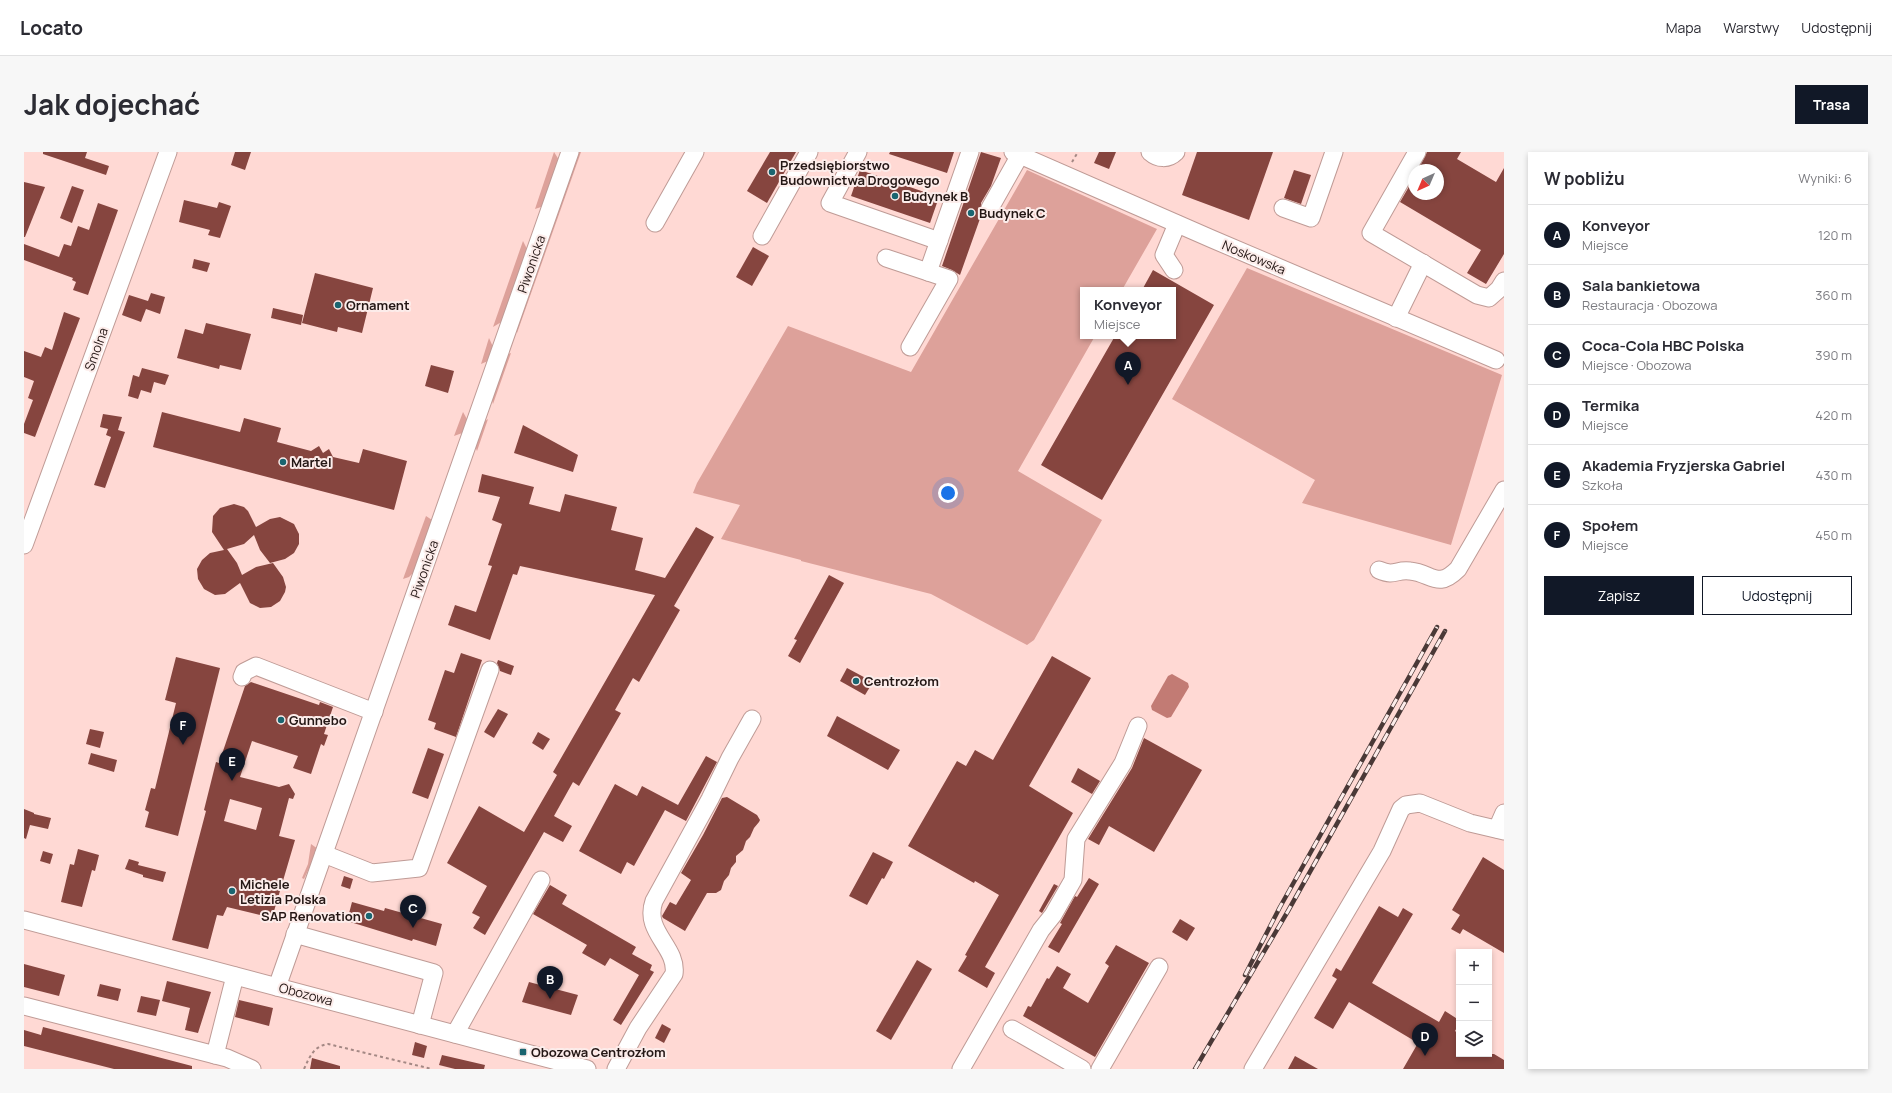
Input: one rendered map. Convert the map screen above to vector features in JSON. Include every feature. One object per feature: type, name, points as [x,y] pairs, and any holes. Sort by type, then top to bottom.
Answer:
[{"type":"street","name":"Smolna","points":[[24,545],[168,152]]},
{"type":"street","name":"Piwonicka","points":[[277,987],[570,152]]},
{"type":"street","points":[[655,223],[695,152]]},
{"type":"street","points":[[762,236],[809,152]]},
{"type":"street","points":[[858,152],[830,203],[939,241]]},
{"type":"street","points":[[928,272],[970,152]]},
{"type":"street","points":[[1150,152],[1159,157],[1165,158],[1170,157],[1176,152]]},
{"type":"street","points":[[1283,208],[1311,218],[1334,152]]},
{"type":"street","points":[[1417,152],[1372,233],[1477,295],[1489,298],[1500,289],[1504,281]]},
{"type":"street","points":[[990,208],[1016,154]]},
{"type":"street","name":"Noskowska","points":[[1016,154],[1496,360]]},
{"type":"street","points":[[1174,270],[1164,255],[1177,224]]},
{"type":"street","points":[[886,258],[949,279],[910,347]]},
{"type":"street","points":[[1396,318],[1423,264]]},
{"type":"street","points":[[1380,570],[1389,574],[1410,571],[1441,580],[1449,577],[1458,569],[1504,490]]},
{"type":"street","points":[[242,677],[244,672],[256,666],[374,712]]},
{"type":"street","points":[[324,854],[372,873],[419,868],[490,670]]},
{"type":"street","points":[[616,1069],[638,1028],[674,974],[674,964],[652,920],[652,907],[752,719]]},
{"type":"street","points":[[961,1069],[1029,950],[1041,930],[1054,915],[1073,880],[1076,839],[1123,763],[1138,726]]},
{"type":"street","points":[[1253,1069],[1382,851],[1401,809],[1406,805],[1420,803],[1470,823],[1500,830],[1504,813]]},
{"type":"street","points":[[455,1034],[541,880]]},
{"type":"street","name":"Obozowa","points":[[24,920],[587,1069]]},
{"type":"street","points":[[296,934],[434,973],[420,1025]]},
{"type":"street","points":[[1100,1069],[1160,966]]},
{"type":"street","points":[[215,1055],[235,976]]},
{"type":"street","points":[[24,1006],[215,1055],[235,1061],[252,1069]]},
{"type":"street","points":[[1012,1028],[1082,1069]]},
{"type":"path","points":[[304,1069],[313,1052],[320,1046],[328,1044],[432,1069]]},
{"type":"shaded area","points":[[554,152],[559,160],[545,202],[541,207],[535,209]]},
{"type":"shaded area","points":[[576,152],[581,152],[517,333],[516,328]]},
{"type":"shaded area","points":[[1027,170],[1157,229],[1124,287],[1080,287],[1080,339],[1093,339],[1018,471],[1102,520],[1034,640],[1027,645],[931,594],[721,539],[740,505],[693,493],[697,483],[788,326],[911,372]]},
{"type":"shaded area","points":[[523,241],[527,249],[503,321],[493,327]]},
{"type":"shaded area","points":[[1247,268],[1502,375],[1451,545],[1302,503],[1315,480],[1172,399]]},
{"type":"shaded area","points":[[489,338],[494,349],[488,361],[481,364]]},
{"type":"shaded area","points":[[511,353],[493,404],[491,397],[508,354]]},
{"type":"shaded area","points":[[463,412],[468,421],[465,432],[454,436]]},
{"type":"shaded area","points":[[488,419],[477,451],[476,444],[478,434],[482,425]]},
{"type":"shaded area","points":[[426,516],[432,520],[414,572],[409,577],[403,579]]},
{"type":"shaded area","points":[[1172,674],[1188,683],[1189,687],[1171,717],[1167,718],[1152,710],[1151,706],[1168,676]]},
{"type":"shaded area","points":[[311,844],[318,849],[304,879],[302,878],[308,864]]},
{"type":"building","points":[[43,152],[87,152],[85,158],[109,166],[106,175],[43,154]]},
{"type":"building","points":[[235,152],[251,152],[245,170],[231,165]]},
{"type":"building","name":"Przedsiębiorstwo Budownictwa Drogowego","points":[[770,152],[796,152],[767,203],[747,191]]},
{"type":"building","points":[[890,152],[954,152],[947,173],[889,154]]},
{"type":"building","name":"Budynek C","points":[[981,152],[1001,158],[991,186],[981,203],[982,213],[960,275],[942,266]]},
{"type":"building","points":[[1099,152],[1116,152],[1109,169],[1094,163]]},
{"type":"building","points":[[1197,152],[1273,152],[1249,220],[1182,195]]},
{"type":"building","points":[[1427,152],[1461,152],[1457,159],[1496,182],[1504,168],[1504,254],[1486,284],[1467,273],[1481,250],[1400,202],[1408,188],[1408,200],[1444,200],[1444,164],[1421,164]]},
{"type":"building","name":"Budynek B","points":[[860,170],[939,197],[930,223],[851,196]]},
{"type":"building","points":[[1294,170],[1311,175],[1301,204],[1284,198]]},
{"type":"building","points":[[24,182],[45,187],[25,237],[24,237]]},
{"type":"building","points":[[72,186],[84,190],[72,223],[60,218]]},
{"type":"building","points":[[184,200],[217,208],[219,202],[231,206],[220,238],[208,235],[210,230],[179,222]]},
{"type":"building","points":[[98,203],[118,210],[88,295],[73,290],[76,282],[72,280],[73,278],[24,260],[24,244],[59,257],[64,244],[71,246],[78,226],[89,230]]},
{"type":"building","points":[[753,247],[769,256],[752,286],[736,277]]},
{"type":"building","points":[[194,259],[210,263],[207,272],[192,268]]},
{"type":"building","points":[[1153,270],[1214,305],[1102,500],[1041,465],[1113,339],[1176,339],[1176,287],[1144,287]]},
{"type":"building","name":"Ornament","points":[[315,273],[373,288],[362,333],[338,327],[337,332],[302,323]]},
{"type":"building","points":[[151,293],[165,297],[160,314],[146,309],[141,322],[122,315],[129,295],[148,301]]},
{"type":"building","points":[[273,308],[303,315],[301,325],[271,318]]},
{"type":"building","points":[[64,312],[80,318],[35,437],[24,433],[24,424],[33,400],[28,398],[34,381],[24,377],[24,351],[41,357],[45,347],[52,350]]},
{"type":"building","points":[[206,323],[251,334],[241,370],[220,365],[219,369],[177,358],[185,329],[203,334]]},
{"type":"building","points":[[431,365],[454,371],[448,393],[425,386]]},
{"type":"building","points":[[142,368],[169,375],[165,385],[154,382],[151,393],[141,390],[138,399],[128,396],[133,375],[139,377]]},
{"type":"building","name":"Martel","points":[[162,412],[240,432],[244,418],[281,428],[277,442],[311,451],[319,446],[323,453],[329,449],[333,457],[359,463],[363,449],[407,461],[394,510],[153,447]]},
{"type":"building","points":[[103,414],[122,417],[118,430],[125,432],[105,488],[94,485],[111,437],[106,435],[108,429],[100,427]]},
{"type":"building","points":[[523,425],[578,455],[573,472],[514,453]]},
{"type":"building","points":[[482,474],[534,487],[529,504],[560,512],[565,494],[617,507],[611,530],[643,538],[635,570],[665,578],[696,527],[714,537],[674,606],[680,610],[639,682],[633,678],[615,710],[621,713],[579,786],[573,782],[554,816],[572,826],[563,842],[544,832],[485,935],[473,928],[480,917],[472,913],[487,886],[447,863],[479,806],[524,832],[557,775],[553,772],[655,595],[520,566],[517,575],[513,574],[490,640],[448,625],[455,605],[476,612],[492,566],[488,565],[502,524],[492,520],[500,497],[478,492]]},
{"type":"building","points":[[234,504],[244,507],[248,511],[256,527],[270,519],[280,517],[294,524],[299,534],[299,544],[294,553],[285,559],[270,563],[260,550],[254,535],[244,544],[227,549],[237,563],[242,575],[256,567],[273,563],[283,577],[286,587],[280,601],[271,607],[260,608],[250,603],[240,583],[225,594],[215,595],[204,589],[198,579],[197,569],[202,560],[210,553],[224,550],[212,532],[213,516],[220,508]]},
{"type":"building","points":[[829,575],[844,583],[800,663],[788,656],[797,640],[794,639]]},
{"type":"building","points":[[461,653],[482,660],[456,737],[434,729],[436,723],[428,720],[445,670],[454,673]]},
{"type":"building","points":[[1052,656],[1091,678],[1029,786],[1073,813],[985,967],[995,973],[987,988],[958,971],[967,956],[965,955],[999,895],[975,881],[974,883],[908,846],[957,761],[966,766],[975,750],[993,760]]},
{"type":"building","points":[[176,657],[220,668],[178,836],[145,827],[149,812],[145,810],[151,788],[155,789],[176,703],[165,700]]},
{"type":"building","points":[[498,660],[514,666],[511,675],[500,671],[497,663]]},
{"type":"building","name":"Centrozłom","points":[[847,668],[873,682],[865,695],[840,681]]},
{"type":"building","points":[[251,682],[319,705],[320,702],[333,707],[324,734],[328,735],[324,746],[321,744],[311,774],[293,768],[298,756],[252,741],[240,777],[279,787],[289,784],[295,794],[293,799],[289,798],[279,836],[295,840],[272,918],[227,907],[223,916],[217,915],[208,949],[172,940],[206,811],[204,810],[216,762],[219,763],[245,686]],"holes":[[[230,799],[262,808],[256,830],[224,821]]]},
{"type":"building","points":[[498,709],[508,714],[494,738],[484,732]]},
{"type":"building","points":[[837,716],[900,750],[888,770],[827,736]]},
{"type":"building","points":[[90,729],[104,732],[100,748],[86,744]]},
{"type":"building","points":[[538,732],[550,739],[543,750],[532,743]]},
{"type":"building","points":[[1144,738],[1202,770],[1154,852],[1109,826],[1099,845],[1088,839],[1132,768]]},
{"type":"building","points":[[428,748],[444,754],[428,799],[412,793]]},
{"type":"building","points":[[91,753],[117,760],[114,772],[88,764]]},
{"type":"building","points":[[706,756],[717,762],[686,821],[665,810],[634,866],[627,862],[621,874],[579,851],[615,784],[637,796],[642,786],[678,805]]},
{"type":"building","points":[[1078,768],[1100,781],[1092,794],[1071,782]]},
{"type":"building","points":[[727,797],[757,815],[760,820],[746,841],[743,850],[736,856],[736,862],[724,881],[721,890],[716,893],[707,893],[685,931],[662,916],[670,902],[676,905],[691,880],[681,873],[722,798]]},
{"type":"building","points":[[24,809],[34,814],[51,818],[48,829],[30,825],[26,839],[24,838]]},
{"type":"building","points":[[78,849],[99,855],[95,871],[92,870],[82,907],[61,902],[70,864],[74,865]]},
{"type":"building","points":[[43,851],[53,854],[50,864],[40,861]]},
{"type":"building","points":[[873,852],[893,862],[867,905],[849,896]]},
{"type":"building","points":[[1483,857],[1504,870],[1504,953],[1463,929],[1460,934],[1451,929],[1460,915],[1452,910]]},
{"type":"building","points":[[129,859],[139,862],[138,865],[166,872],[163,882],[143,877],[143,875],[125,869]]},
{"type":"building","points":[[344,876],[353,879],[350,889],[341,886]]},
{"type":"building","points":[[1089,878],[1099,884],[1059,953],[1048,947],[1062,924],[1060,923],[1075,896],[1077,897]]},
{"type":"building","points":[[1054,884],[1058,886],[1042,913],[1039,911]]},
{"type":"building","points":[[550,885],[567,895],[562,904],[636,947],[632,954],[652,965],[650,970],[654,972],[621,1025],[613,1020],[639,975],[610,958],[605,966],[582,953],[587,945],[533,914]]},
{"type":"building","points":[[352,902],[384,911],[385,908],[442,924],[436,946],[413,939],[412,941],[347,921]]},
{"type":"building","points":[[1379,906],[1398,917],[1403,908],[1413,914],[1372,983],[1439,1022],[1445,1011],[1456,1018],[1456,1057],[1492,1057],[1492,1054],[1494,1054],[1504,1060],[1504,1069],[1403,1069],[1418,1043],[1349,1002],[1333,1029],[1314,1018],[1337,979],[1332,976],[1336,968],[1341,971]]},
{"type":"building","points":[[1180,919],[1195,928],[1187,941],[1172,932]]},
{"type":"building","points":[[1116,945],[1149,963],[1095,1057],[1023,1016],[1028,1006],[1031,1007],[1047,978],[1049,979],[1057,966],[1071,974],[1063,988],[1088,1003],[1109,966],[1105,963]]},
{"type":"building","points":[[917,960],[932,969],[891,1040],[876,1031]]},
{"type":"building","points":[[24,964],[65,975],[59,996],[24,987]]},
{"type":"building","points":[[167,981],[211,992],[198,1033],[185,1030],[190,1008],[162,1001]]},
{"type":"building","points":[[529,982],[578,995],[571,1015],[522,1002]]},
{"type":"building","points":[[100,984],[121,989],[118,1001],[97,996]]},
{"type":"building","points":[[141,996],[160,1000],[156,1016],[137,1012]]},
{"type":"building","points":[[239,1000],[273,1008],[269,1026],[235,1017]]},
{"type":"building","points":[[662,1024],[671,1029],[664,1043],[655,1038]]},
{"type":"building","points":[[43,1027],[192,1066],[192,1069],[114,1069],[24,1046],[24,1030],[41,1035]]},
{"type":"building","points":[[415,1042],[427,1046],[424,1058],[412,1055]]},
{"type":"building","points":[[442,1055],[485,1065],[484,1069],[455,1069],[439,1065]]},
{"type":"building","points":[[1295,1056],[1318,1069],[1288,1069]]},
{"type":"building","points":[[312,1058],[340,1066],[340,1069],[310,1069]]},
{"type":"railway","points":[[1245,975],[1280,907],[1437,627]]},
{"type":"railway","points":[[1195,1069],[1288,911],[1445,631]]},
{"type":"place","name":"Przedsiębiorstwo Budownictwa Drogowego","points":[[772,172]]},
{"type":"place","name":"Budynek B","points":[[895,196]]},
{"type":"place","name":"Budynek C","points":[[971,213]]},
{"type":"place","name":"Ornament","points":[[338,305]]},
{"type":"place","name":"Konveyor","points":[[1128,385]]},
{"type":"place","name":"Martel","points":[[283,462]]},
{"type":"place","name":"Centrozłom","points":[[856,681]]},
{"type":"place","name":"Gunnebo","points":[[281,720]]},
{"type":"place","name":"Społem","points":[[183,745]]},
{"type":"place","name":"Akademia Fryzjerska Gabriel","points":[[232,781]]},
{"type":"place","name":"Michele Letizia Polska","points":[[232,891]]},
{"type":"place","name":"SAP Renovation","points":[[369,916]]},
{"type":"place","name":"Coca-Cola HBC Polska","points":[[413,928]]},
{"type":"place","name":"Sala bankietowa","points":[[550,999]]},
{"type":"place","name":"Obozowa Centrozłom","points":[[523,1052]]},
{"type":"place","name":"Termika","points":[[1425,1056]]}]
